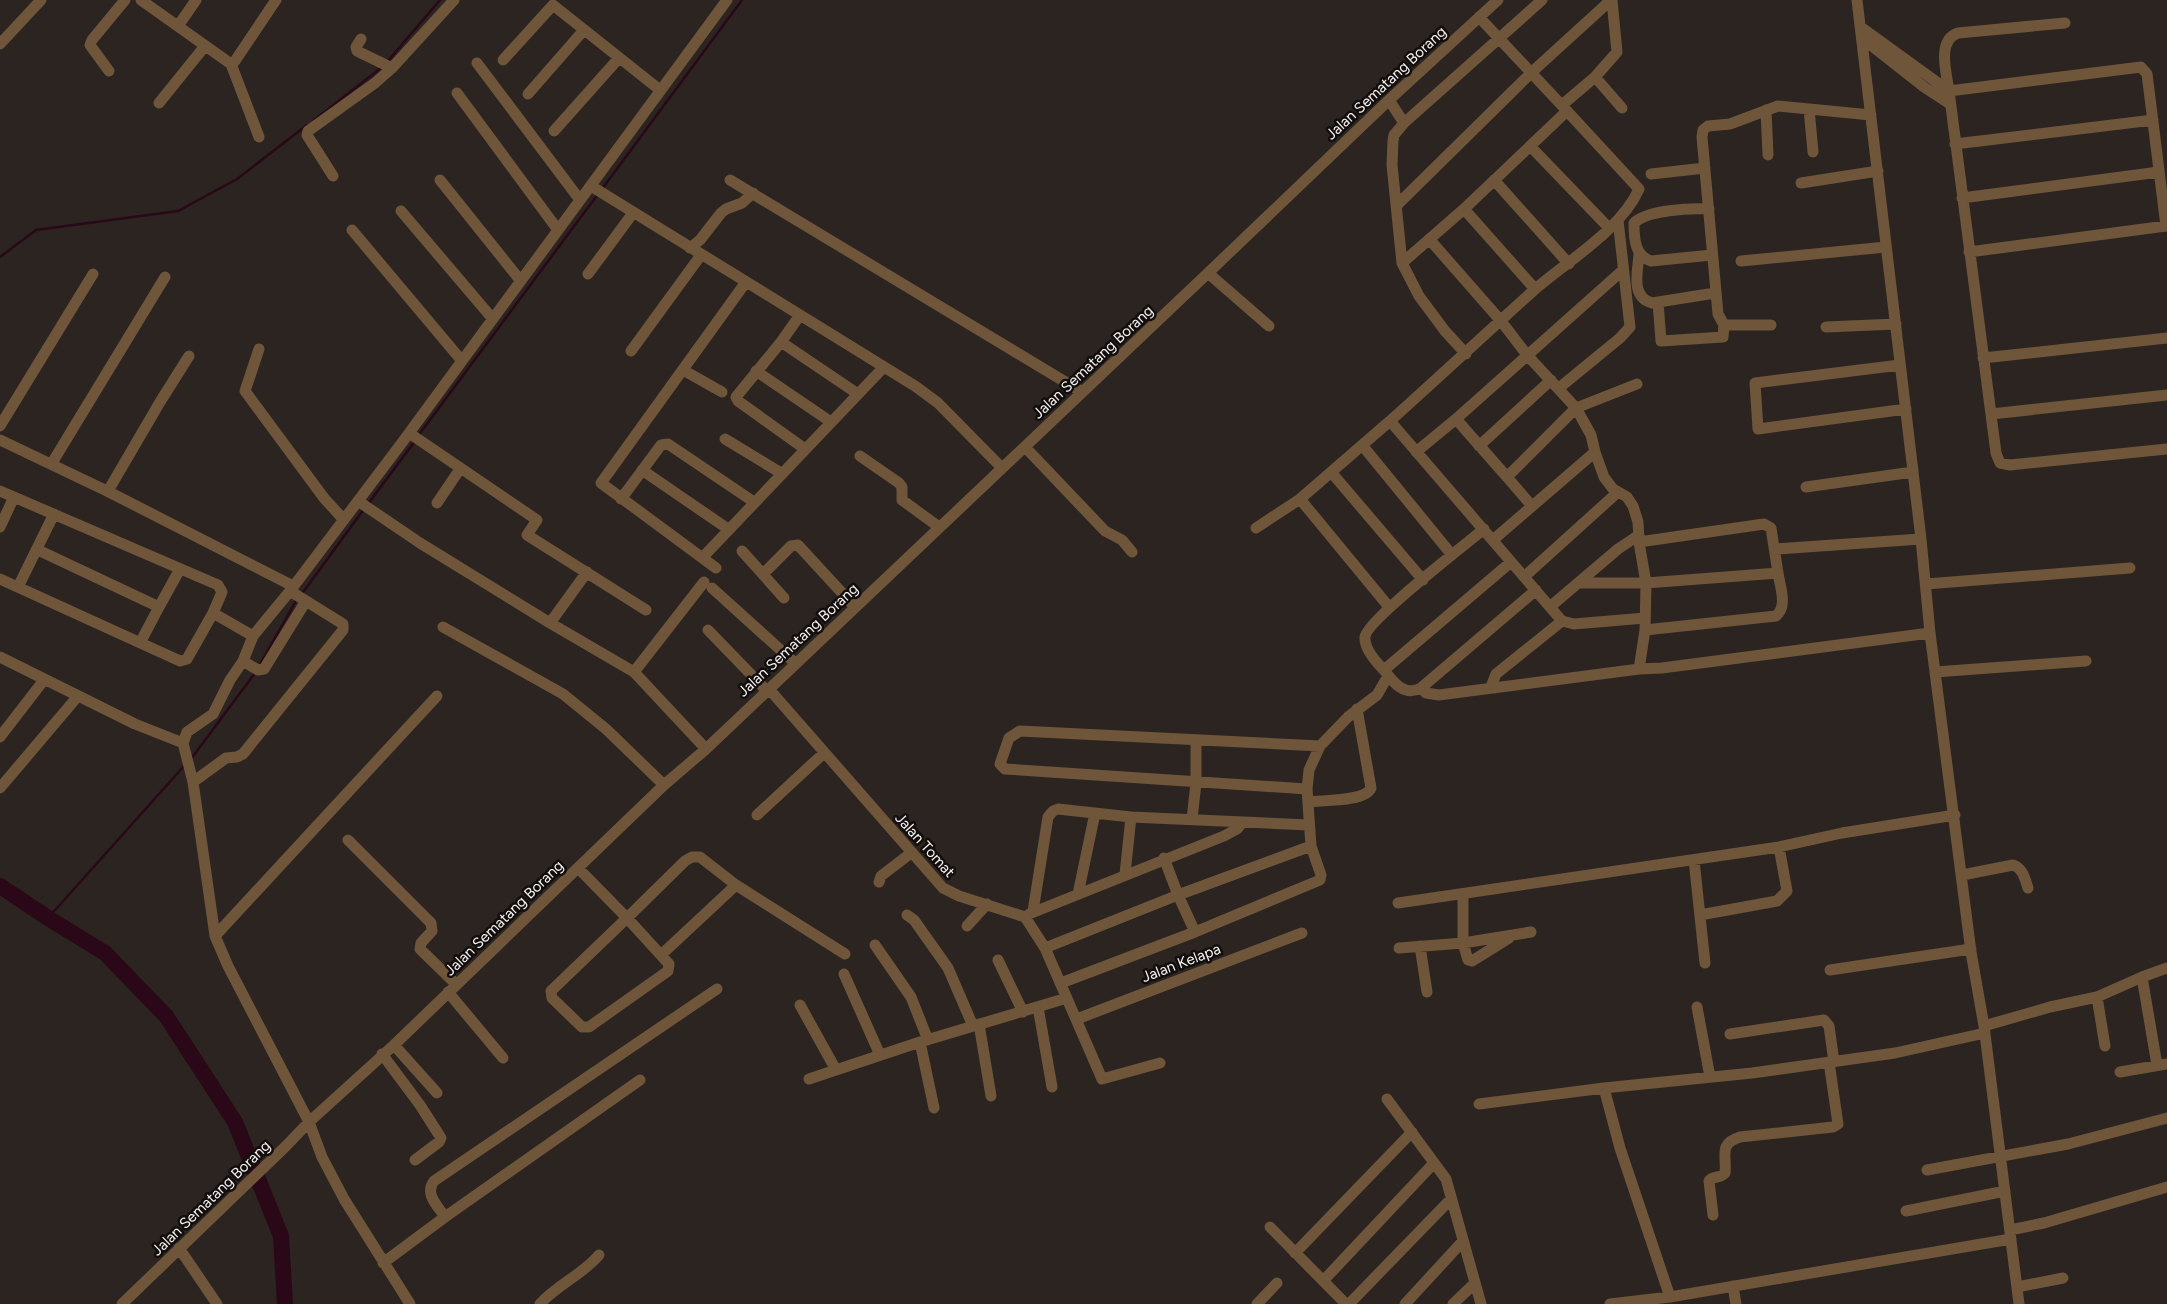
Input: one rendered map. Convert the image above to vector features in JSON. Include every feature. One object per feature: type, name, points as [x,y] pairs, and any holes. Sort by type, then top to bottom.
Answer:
[{"type":"street","points":[[0,44],[41,0]]},
{"type":"street","points":[[108,71],[90,45],[125,0]]},
{"type":"street","points":[[141,0],[231,64],[259,138]]},
{"type":"street","points":[[178,26],[196,0]]},
{"type":"street","points":[[231,64],[236,61],[276,0]]},
{"type":"street","points":[[333,176],[307,135],[308,131],[375,83],[387,64],[454,0]]},
{"type":"street","points":[[410,1304],[344,1199],[322,1157],[309,1122],[228,966],[215,936],[193,782],[184,747],[187,732],[213,714],[230,680],[250,666],[265,668],[298,594],[344,520],[364,506],[417,438],[462,361],[492,318],[580,200],[597,190],[660,90],[727,0]]},
{"type":"street","name":"Jalan Sematang Borang","points":[[126,1303],[184,1254],[213,1216],[309,1122],[394,1045],[664,785],[706,749],[1002,468],[1031,453],[1082,392],[1482,20],[1498,0]]},
{"type":"street","points":[[1466,354],[1445,331],[1418,296],[1402,263],[1396,206],[1394,135],[1403,122],[1497,36],[1542,0]]},
{"type":"street","points":[[1396,206],[1532,72],[1611,0]]},
{"type":"street","points":[[1402,263],[1430,240],[1531,146],[1617,52],[1611,0]]},
{"type":"street","points":[[1857,0],[1921,539],[1930,633],[2019,1304]]},
{"type":"street","points":[[503,60],[553,5],[660,90]]},
{"type":"street","points":[[1256,528],[1300,499],[1466,354],[1535,290],[1569,264],[1618,220],[1633,202],[1639,189],[1482,20]]},
{"type":"street","points":[[2065,24],[1953,34],[1946,42],[1945,48],[1955,144],[1996,453],[2000,463],[2010,464],[2167,449]]},
{"type":"street","points":[[528,94],[584,30]]},
{"type":"street","points":[[1862,33],[1949,92],[2141,67],[2149,79],[2166,226],[1970,252]]},
{"type":"street","points":[[1862,33],[1924,87],[1950,104]]},
{"type":"street","points":[[361,39],[356,47],[357,51],[387,64]]},
{"type":"street","points":[[158,103],[205,46]]},
{"type":"street","points":[[554,131],[619,58]]},
{"type":"street","points":[[477,63],[580,200]]},
{"type":"street","points":[[1595,77],[1622,108]]},
{"type":"street","points":[[457,93],[558,230]]},
{"type":"street","points":[[1392,104],[1403,122]]},
{"type":"street","points":[[1658,302],[1661,341],[1722,337],[1724,325],[1718,314],[1715,293],[1702,137],[1704,130],[1708,126],[1730,124],[1778,106],[1871,115]]},
{"type":"street","points":[[1809,109],[1813,152]]},
{"type":"street","points":[[1766,110],[1768,155]]},
{"type":"street","points":[[1955,144],[2153,120]]},
{"type":"street","points":[[1531,146],[1609,228]]},
{"type":"street","points":[[1651,174],[1705,168]]},
{"type":"street","points":[[1801,183],[1878,171]]},
{"type":"street","points":[[1962,198],[2159,172]]},
{"type":"street","points":[[440,180],[520,280]]},
{"type":"street","points":[[730,180],[1082,392]]},
{"type":"street","points":[[1494,180],[1569,264]]},
{"type":"street","points":[[597,190],[800,315],[882,368],[915,386],[938,402],[1002,468]]},
{"type":"street","points":[[690,248],[700,240],[726,208],[742,203],[753,194]]},
{"type":"street","points":[[1464,209],[1535,290]]},
{"type":"street","points":[[1709,209],[1674,211],[1644,216],[1634,223],[1634,235],[1639,254],[1637,290],[1645,301],[1658,302],[1715,293]]},
{"type":"street","points":[[401,211],[492,318]]},
{"type":"street","points":[[588,274],[633,213]]},
{"type":"street","points":[[1479,446],[1555,384],[1620,338],[1630,327],[1618,220]]},
{"type":"street","points":[[352,230],[462,361]]},
{"type":"street","points":[[1430,240],[1501,321],[1527,355],[1576,408],[1591,435],[1604,477],[1633,506],[1638,522],[1646,583],[1645,630],[1639,669]]},
{"type":"street","points":[[1741,261],[1886,247]]},
{"type":"street","points":[[1639,254],[1651,261],[1712,255]]},
{"type":"street","points":[[631,351],[701,255]]},
{"type":"street","points":[[1416,452],[1456,419],[1624,270]]},
{"type":"street","points":[[0,426],[93,274]]},
{"type":"street","points":[[1208,274],[1269,326]]},
{"type":"street","points":[[52,463],[165,277]]},
{"type":"street","points":[[716,568],[601,483],[746,282]]},
{"type":"street","points":[[800,315],[781,342],[736,397],[736,400],[805,450]]},
{"type":"street","points":[[1826,327],[1896,324]]},
{"type":"street","points":[[1724,325],[1771,325]]},
{"type":"street","points":[[1983,358],[2167,338]]},
{"type":"street","points":[[781,342],[858,394]]},
{"type":"street","points":[[259,349],[245,391],[324,498],[344,520]]},
{"type":"street","points":[[108,491],[189,356]]},
{"type":"street","points":[[1900,365],[1755,383],[1758,429],[1906,409]]},
{"type":"street","points":[[702,557],[882,368]]},
{"type":"street","points":[[683,370],[722,392]]},
{"type":"street","points":[[756,371],[831,422]]},
{"type":"street","points":[[1507,477],[1576,408],[1637,384]]},
{"type":"street","points":[[1991,414],[2167,395]]},
{"type":"street","points":[[1456,419],[1531,505]]},
{"type":"street","points":[[1390,421],[1562,621],[1574,624],[1645,618]]},
{"type":"street","points":[[417,438],[537,520],[527,535],[646,610]]},
{"type":"street","points":[[724,439],[781,473]]},
{"type":"street","points":[[0,440],[108,491],[298,594],[343,624],[343,630],[243,754],[237,757],[226,758],[193,782]]},
{"type":"street","points":[[621,499],[661,445],[668,444],[754,502]]},
{"type":"street","points":[[1362,445],[1452,555]]},
{"type":"street","points":[[1493,540],[1531,505],[1595,452]]},
{"type":"street","points":[[1031,453],[1105,532],[1122,540],[1132,552]]},
{"type":"street","points":[[860,456],[900,483],[902,487],[902,500],[939,527]]},
{"type":"street","points":[[437,503],[460,469]]},
{"type":"street","points":[[642,470],[728,529]]},
{"type":"street","points":[[1331,472],[1423,580]]},
{"type":"street","points":[[1806,487],[1913,472]]},
{"type":"street","points":[[0,491],[218,585],[221,589],[221,596],[213,614],[184,660],[180,661],[0,579]]},
{"type":"street","points":[[1524,577],[1618,492]]},
{"type":"street","points":[[0,527],[14,497]]},
{"type":"street","points":[[1300,499],[1389,607]]},
{"type":"street","points":[[364,506],[550,623],[634,672],[706,749]]},
{"type":"street","points":[[18,587],[38,550],[54,514]]},
{"type":"street","points":[[1551,606],[1618,549],[1639,539],[1764,524],[1771,528],[1776,549],[1781,612],[1776,616],[1645,630]]},
{"type":"street","points":[[1484,529],[1389,607],[1368,629],[1365,635],[1366,645],[1386,673],[1406,691],[1411,692],[1421,688],[1536,590]]},
{"type":"street","points":[[1776,549],[1921,539]]},
{"type":"street","points":[[764,574],[791,546],[798,544],[855,607]]},
{"type":"street","points":[[38,550],[160,606]]},
{"type":"street","points":[[742,551],[784,598]]},
{"type":"street","points":[[1061,983],[1195,932],[1317,882],[1321,874],[1311,846],[1308,789],[1309,770],[1320,746],[1357,709],[1377,695],[1386,673],[1511,562]]},
{"type":"street","points":[[1926,584],[2130,568]]},
{"type":"street","points":[[140,643],[180,569]]},
{"type":"street","points":[[550,623],[587,572]]},
{"type":"street","points":[[1578,583],[1646,583],[1778,573]]},
{"type":"street","points":[[634,672],[708,585],[795,663]]},
{"type":"street","points":[[250,666],[253,636],[298,594]]},
{"type":"street","points":[[213,614],[253,636]]},
{"type":"street","points":[[1494,688],[1492,684],[1496,674],[1562,621]]},
{"type":"street","points":[[444,627],[563,694],[606,729],[664,785]]},
{"type":"street","name":"Jalan Tomat","points":[[708,630],[767,690],[943,888],[959,896],[1029,914]]},
{"type":"street","points":[[1421,688],[1426,693],[1439,695],[1930,633]]},
{"type":"street","points":[[0,657],[184,747]]},
{"type":"street","points":[[1935,672],[2086,661]]},
{"type":"street","points":[[0,737],[44,680]]},
{"type":"street","points":[[0,788],[78,696]]},
{"type":"street","points":[[215,936],[437,696]]},
{"type":"street","points":[[1308,802],[1361,797],[1370,792],[1371,788],[1357,709]]},
{"type":"street","points":[[1308,789],[1004,769],[1000,764],[1009,738],[1020,731],[1320,746]]},
{"type":"street","points":[[1192,819],[1196,783],[1196,741]]},
{"type":"street","points":[[757,816],[824,753]]},
{"type":"street","points":[[1160,1063],[1102,1079],[1029,914],[1048,817],[1053,811],[1058,809],[1131,817],[1309,825]]},
{"type":"street","points":[[1078,894],[1095,813]]},
{"type":"street","points":[[1398,903],[1779,847],[1842,833],[1955,815]]},
{"type":"street","points":[[1125,874],[1131,817]]},
{"type":"street","points":[[1029,914],[1164,858],[1233,832],[1242,823]]},
{"type":"street","points":[[348,840],[431,923],[432,931],[421,943],[420,949],[452,988],[503,1058]]},
{"type":"street","points":[[1045,948],[1178,895],[1311,846]]},
{"type":"street","points":[[1700,915],[1777,901],[1785,895],[1787,891],[1779,847]]},
{"type":"street","points":[[879,882],[881,876],[911,853]]},
{"type":"street","points":[[578,868],[627,918],[669,964],[666,974],[589,1027],[582,1027],[552,998],[552,992],[627,918],[685,861],[692,857],[700,857],[736,886],[845,954]]},
{"type":"street","points":[[1164,858],[1195,932]]},
{"type":"street","points":[[1694,860],[1705,963]]},
{"type":"street","points":[[1962,875],[2013,865],[2022,872],[2028,888]]},
{"type":"street","points":[[661,954],[736,886]]},
{"type":"street","points":[[1463,894],[1463,943],[1467,959],[1471,961],[1512,936]]},
{"type":"street","points":[[968,926],[987,904]]},
{"type":"street","points":[[906,916],[914,920],[948,968],[976,1025],[992,1096]]},
{"type":"street","points":[[1399,948],[1463,943],[1531,932]]},
{"type":"street","name":"Jalan Kelapa","points":[[1077,1019],[1299,934]]},
{"type":"street","points":[[874,945],[911,997],[924,1041],[934,1108]]},
{"type":"street","points":[[1420,946],[1427,992]]},
{"type":"street","points":[[1830,970],[1971,949]]},
{"type":"street","points":[[998,960],[1023,1012]]},
{"type":"street","points":[[1479,1104],[1896,1053],[1984,1030],[2050,1007],[2097,997],[2142,976],[2167,968]]},
{"type":"street","points":[[844,974],[880,1055]]},
{"type":"street","points":[[2120,1072],[2162,1065],[2142,976]]},
{"type":"street","points":[[445,1217],[430,1193],[431,1185],[434,1181],[717,989]]},
{"type":"street","points":[[2097,997],[2105,1046]]},
{"type":"street","points":[[809,1079],[924,1041],[1067,998]]},
{"type":"street","points":[[800,1005],[836,1070]]},
{"type":"street","points":[[1038,1007],[1052,1087]]},
{"type":"street","points":[[1697,1007],[1710,1077]]},
{"type":"street","points":[[1713,1215],[1709,1181],[1713,1178],[1721,1177],[1725,1173],[1725,1146],[1728,1142],[1740,1137],[1838,1124],[1829,1026],[1824,1020],[1730,1034]]},
{"type":"street","points":[[394,1045],[438,1093]]},
{"type":"street","points":[[382,1054],[420,1105],[441,1138],[440,1142],[415,1160]]},
{"type":"street","points":[[383,1263],[445,1217],[640,1080]]},
{"type":"street","points":[[1604,1088],[1620,1148],[1670,1297]]},
{"type":"street","points":[[1387,1099],[1446,1179],[1481,1304]]},
{"type":"street","points":[[1928,1170],[2068,1144],[2167,1118]]},
{"type":"street","points":[[1295,1253],[1412,1132]]},
{"type":"street","points":[[1323,1281],[1434,1163]]},
{"type":"street","points":[[1610,1304],[1670,1297],[1685,1299],[1733,1286],[2010,1234],[2167,1187]]},
{"type":"street","points":[[1906,1211],[2005,1191]]},
{"type":"street","points":[[1270,1227],[1347,1304],[1451,1199]]},
{"type":"street","points":[[1405,1304],[1463,1241]]},
{"type":"street","points":[[184,1254],[217,1304]]},
{"type":"street","points":[[540,1304],[582,1272],[599,1255]]},
{"type":"street","points":[[2017,1287],[2063,1278]]},
{"type":"street","points":[[1257,1304],[1277,1283]]},
{"type":"street","points":[[1454,1304],[1475,1283]]},
{"type":"street","points":[[1733,1286],[1736,1304]]},
{"type":"waterway","points":[[387,62],[440,0]]},
{"type":"waterway","points":[[602,189],[742,0]]},
{"type":"waterway","points":[[313,121],[382,67]]},
{"type":"waterway","points":[[0,257],[36,230],[178,211],[237,179],[307,125]]},
{"type":"waterway","points":[[418,436],[598,194]]},
{"type":"waterway","points":[[368,504],[415,441]]},
{"type":"waterway","points":[[301,595],[364,509]]},
{"type":"waterway","points":[[259,666],[297,599]]},
{"type":"waterway","points":[[191,759],[255,673]]},
{"type":"waterway","points":[[48,918],[184,766]]},
{"type":"waterway","points":[[0,886],[105,953],[166,1016],[235,1122],[281,1236],[285,1304]]}]
